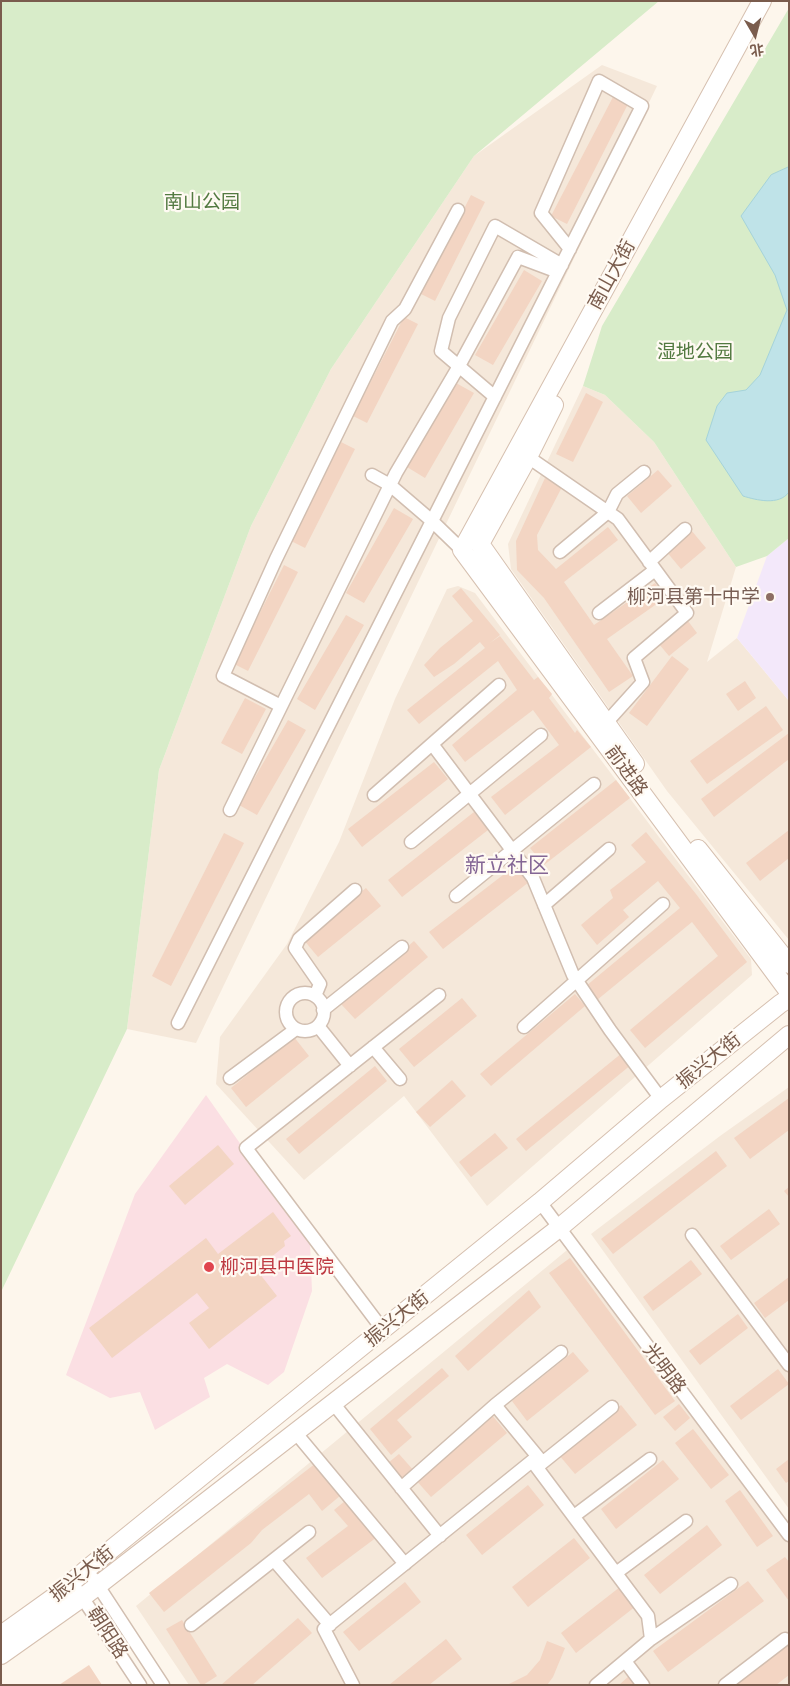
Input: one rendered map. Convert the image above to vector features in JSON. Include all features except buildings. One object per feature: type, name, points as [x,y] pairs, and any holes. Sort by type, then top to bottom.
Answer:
[{"type":"street","name":"南山大街","points":[[462,550],[762,1]]},
{"type":"street","name":"南山大街","points":[[480,544],[528,457],[579,352],[770,1]]},
{"type":"street","points":[[178,1023],[642,106],[599,81],[541,213],[570,248]]},
{"type":"street","points":[[281,706],[223,676],[276,559],[392,321],[405,309],[458,210]]},
{"type":"street","points":[[495,397],[441,351],[449,318],[495,226],[560,269]]},
{"type":"street","points":[[230,810],[390,485],[459,366],[518,257],[560,269]]},
{"type":"street","points":[[528,457],[618,519],[687,613],[634,658],[644,682],[606,723]]},
{"type":"street","points":[[560,552],[608,512],[617,494],[644,472]]},
{"type":"street","points":[[372,475],[390,485],[462,550]]},
{"type":"street","points":[[599,613],[652,566],[685,529]]},
{"type":"street","name":"前进路","points":[[480,544],[674,820],[789,964]]},
{"type":"street","name":"前进路","points":[[462,550],[789,992]]},
{"type":"street","points":[[374,795],[500,685]]},
{"type":"street","points":[[411,842],[541,735]]},
{"type":"street","points":[[432,744],[532,878],[577,980],[610,1030],[662,1099]]},
{"type":"street","points":[[456,896],[594,784]]},
{"type":"street","points":[[544,905],[609,849]]},
{"type":"street","points":[[315,996],[320,984],[295,948],[299,939],[354,890]]},
{"type":"street","points":[[524,1027],[663,904]]},
{"type":"street","points":[[324,1010],[402,946]]},
{"type":"street","points":[[300,994],[310,994],[315,996],[322,1004],[324,1010],[318,1026],[304,1031],[296,1029],[289,1022],[286,1007],[291,999],[300,994]]},
{"type":"street","points":[[383,1330],[246,1148],[439,995]]},
{"type":"street","name":"振兴大街","points":[[1,1655],[77,1590],[87,1569],[540,1202],[662,1099],[789,998]]},
{"type":"street","points":[[318,1026],[350,1066]]},
{"type":"street","points":[[230,1078],[296,1029]]},
{"type":"street","name":"振兴大街","points":[[1,1635],[77,1590],[97,1585],[559,1228],[789,1035]]},
{"type":"street","points":[[373,1047],[400,1079]]},
{"type":"street","name":"光明路","points":[[540,1202],[789,1535]]},
{"type":"street","points":[[692,1235],[789,1365]]},
{"type":"street","points":[[401,1488],[495,1405],[562,1352]]},
{"type":"street","points":[[333,1403],[440,1536]]},
{"type":"street","points":[[495,1405],[538,1457],[534,1464]]},
{"type":"street","points":[[353,1685],[324,1629],[440,1536],[612,1407]]},
{"type":"street","points":[[295,1432],[405,1564]]},
{"type":"street","points":[[574,1516],[650,1459]]},
{"type":"street","points":[[534,1464],[648,1616],[651,1639]]},
{"type":"street","points":[[616,1573],[686,1521]]},
{"type":"street","points":[[191,1625],[309,1532]]},
{"type":"street","points":[[274,1560],[330,1625]]},
{"type":"street","points":[[87,1569],[163,1685]]},
{"type":"street","points":[[596,1685],[651,1639],[731,1584]]},
{"type":"street","name":"朝阳路","points":[[77,1590],[140,1685]]},
{"type":"street","points":[[725,1685],[785,1639]]},
{"type":"street","points":[[625,1660],[643,1685]]},
{"type":"shaded area","points":[[602,65],[657,86],[196,1043],[127,1029],[159,770],[251,526],[331,369],[474,156]]},
{"type":"shaded area","points":[[583,386],[605,395],[654,442],[736,567],[707,662],[737,638],[789,701],[789,940],[667,791],[511,569],[508,544]]},
{"type":"shaded area","name":"柳河县第十中学","points":[[789,538],[789,701],[737,638],[767,556]]},
{"type":"shaded area","points":[[458,586],[475,593],[751,959],[752,975],[487,1206],[404,1096],[304,1180],[216,1084],[220,1037],[287,944],[339,842],[395,699],[447,589]]},
{"type":"shaded area","points":[[789,1087],[789,1509],[591,1234],[720,1136]]},
{"type":"shaded area","name":"柳河县中医院","points":[[206,1095],[310,1243],[312,1291],[284,1372],[268,1385],[227,1364],[204,1378],[210,1397],[155,1430],[140,1392],[110,1398],[66,1375],[135,1194]]},
{"type":"shaded area","points":[[572,1246],[789,1535],[789,1685],[189,1685],[136,1606]]},
{"type":"green space","name":"南山公园","points":[[1,1],[659,1],[474,156],[331,369],[251,526],[159,770],[127,1029],[1,1292]]},
{"type":"green space","name":"湿地公园","points":[[789,8],[789,538],[767,556],[736,567],[654,442],[605,395],[583,386],[602,326]]},
{"type":"water","points":[[789,167],[789,492],[779,499],[767,501],[743,496],[706,440],[717,406],[727,393],[746,390],[760,375],[787,310],[775,275],[741,216],[771,175]]},
{"type":"place","name":"柳河县第十中学","points":[[770,597]]},
{"type":"place","name":"柳河县中医院","points":[[209,1267]]},
{"type":"district","name":"新立社区","points":[[507,866]]}]
